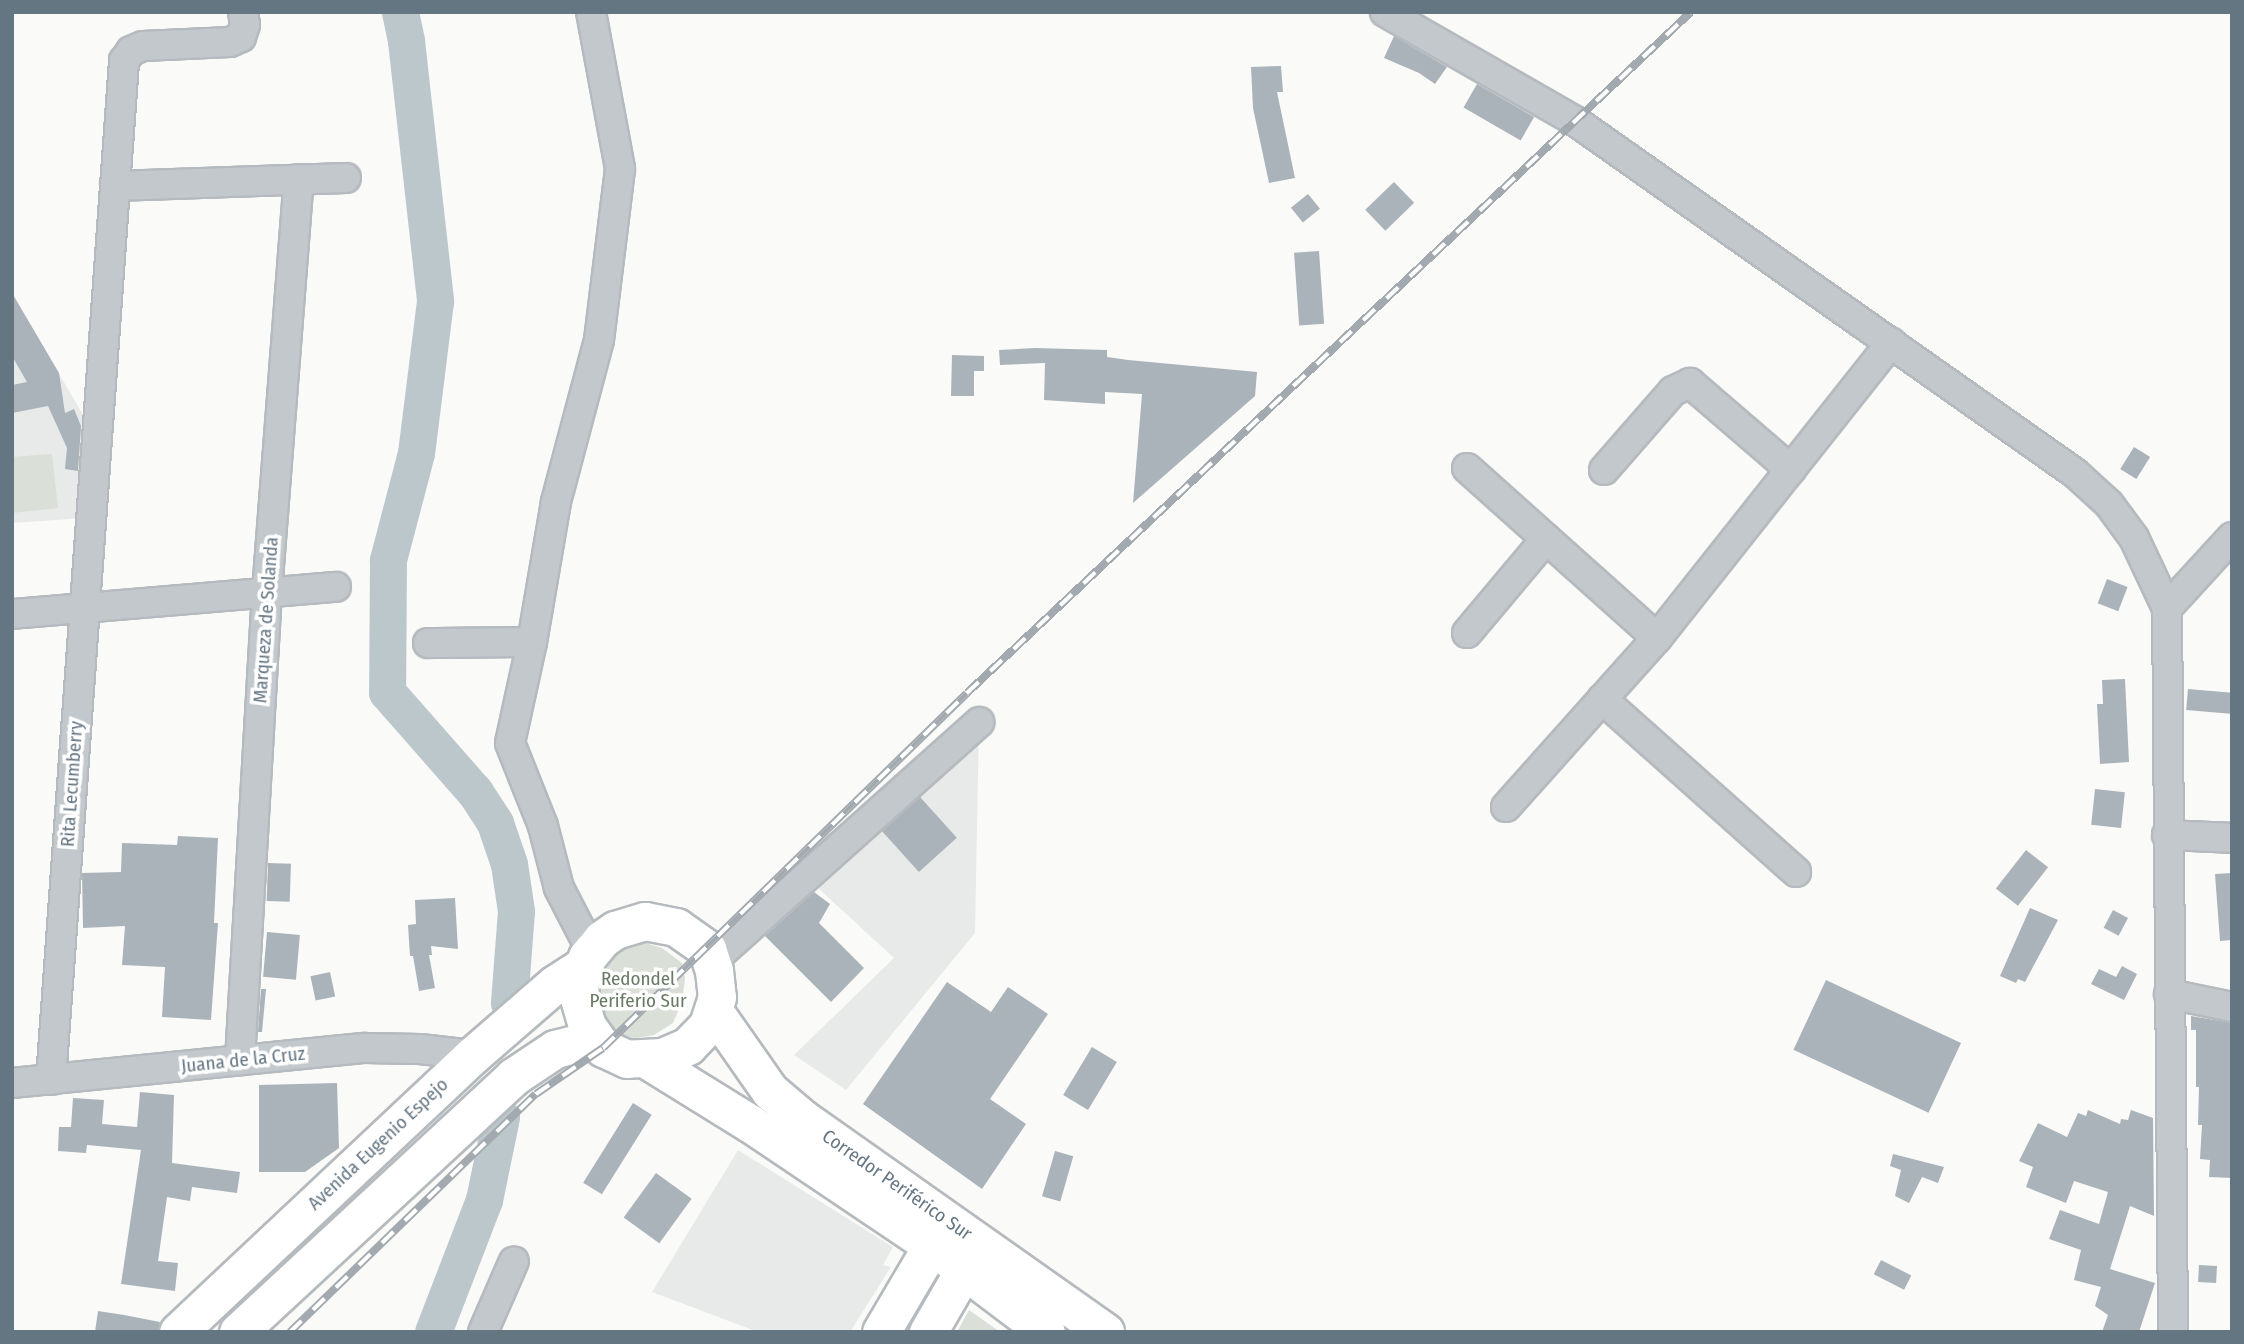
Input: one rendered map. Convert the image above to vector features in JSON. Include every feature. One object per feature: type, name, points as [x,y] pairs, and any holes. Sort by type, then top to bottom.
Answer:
[{"type":"main road","points":[[661,922],[689,935],[706,949],[711,962],[717,983],[714,1012],[699,1036],[688,1046],[662,1057],[627,1059],[603,1048],[594,1039],[587,1027],[579,998],[588,958],[615,930],[637,923],[661,922]]},
{"type":"main road","name":"Avenida Eugenio Espejo","points":[[178,1332],[473,1055],[588,958]]},
{"type":"main road","name":"Corredor Periférico Sur","points":[[714,1012],[770,1091],[939,1233]]},
{"type":"main road","points":[[238,1332],[513,1077],[555,1049],[594,1039]]},
{"type":"main road","name":"Corredor Periférico Sur","points":[[646,1059],[751,1124],[939,1233],[972,1256],[1105,1332]]},
{"type":"main road","points":[[881,1332],[939,1233]]},
{"type":"main road","points":[[928,1332],[972,1256]]},
{"type":"main road","name":"Corredor Periférico Sur","points":[[972,1256],[1046,1332]]},
{"type":"street","name":"Rita Lecumberry","points":[[51,1080],[124,61],[131,51],[143,46],[230,42],[241,37],[245,25],[243,12]]},
{"type":"street","points":[[588,958],[559,888],[543,826],[510,743],[532,642],[556,502],[599,340],[620,169],[591,12]]},
{"type":"street","points":[[1385,12],[1575,121],[2075,472],[2109,505],[2134,538],[2167,608],[2173,1332]]},
{"type":"street","points":[[116,186],[346,178]]},
{"type":"street","name":"Marqueza de Solanda","points":[[240,1060],[267,592],[299,179]]},
{"type":"street","points":[[1506,807],[1657,638],[1891,344]]},
{"type":"street","points":[[1604,470],[1673,391],[1690,383],[1791,470]]},
{"type":"street","points":[[1466,468],[1657,638]]},
{"type":"street","points":[[2167,608],[2232,537]]},
{"type":"street","points":[[1467,633],[1546,539]]},
{"type":"street","points":[[12,614],[336,587]]},
{"type":"street","points":[[428,643],[532,642]]},
{"type":"street","points":[[1602,699],[1796,872]]},
{"type":"street","points":[[711,962],[979,722]]},
{"type":"street","points":[[2167,835],[2232,838]]},
{"type":"street","points":[[2169,994],[2232,1007]]},
{"type":"street","name":"Juana de la Cruz","points":[[12,1083],[365,1048],[421,1049],[473,1055]]},
{"type":"street","points":[[494,1327],[514,1261]]},
{"type":"shaded area","points":[[12,293],[93,432],[85,518],[12,523]]},
{"type":"shaded area","points":[[979,722],[975,933],[846,1090],[794,1055],[894,958],[818,888]]},
{"type":"shaded area","points":[[738,1150],[893,1247],[883,1265],[891,1267],[850,1332],[758,1332],[652,1292]]},
{"type":"green space","points":[[52,454],[58,508],[12,513],[12,457]]},
{"type":"green space","name":"Redondel Periferio Sur","points":[[640,941],[662,948],[682,963],[685,979],[682,1002],[673,1023],[654,1035],[618,1037],[605,1030],[591,1004],[602,956],[620,944]]},
{"type":"green space","points":[[969,1310],[1000,1332],[957,1332]]},
{"type":"building","points":[[1394,36],[1447,67],[1435,84],[1419,73],[1384,58]]},
{"type":"building","points":[[1281,66],[1283,92],[1277,92],[1295,178],[1269,183],[1253,108],[1251,67]]},
{"type":"building","points":[[1477,84],[1534,117],[1521,140],[1464,107]]},
{"type":"building","points":[[1394,182],[1414,203],[1385,231],[1365,210]]},
{"type":"building","points":[[1308,194],[1320,209],[1303,223],[1291,208]]},
{"type":"building","points":[[1319,251],[1324,324],[1299,326],[1294,253]]},
{"type":"building","points":[[12,293],[59,373],[65,413],[74,409],[81,426],[78,471],[65,469],[67,448],[48,406],[12,413],[12,385],[27,382],[12,356]]},
{"type":"building","points":[[999,350],[1107,350],[1107,357],[1257,372],[1255,396],[1133,503],[1142,394],[1105,392],[1105,404],[1044,400],[1045,363],[1000,365]]},
{"type":"building","points":[[952,355],[984,356],[984,371],[974,371],[974,396],[951,396]]},
{"type":"building","points":[[2134,447],[2150,457],[2136,479],[2120,469]]},
{"type":"building","points":[[2107,579],[2128,587],[2118,611],[2098,603]]},
{"type":"building","points":[[2125,679],[2129,762],[2100,764],[2097,704],[2103,704],[2102,680]]},
{"type":"building","points":[[2188,689],[2232,693],[2230,714],[2186,710]]},
{"type":"building","points":[[2095,789],[2125,792],[2121,828],[2091,825]]},
{"type":"building","points":[[920,797],[957,838],[919,872],[882,831]]},
{"type":"building","points":[[178,836],[218,838],[214,923],[218,923],[211,1020],[162,1017],[165,967],[122,965],[125,926],[83,928],[82,873],[121,872],[122,843],[177,845]]},
{"type":"building","points":[[2026,850],[2048,867],[2018,906],[1996,889]]},
{"type":"building","points":[[268,863],[291,864],[290,902],[267,901]]},
{"type":"building","points":[[2232,873],[2232,940],[2220,941],[2215,874]]},
{"type":"building","points":[[814,892],[830,904],[819,923],[864,968],[831,1002],[765,936]]},
{"type":"building","points":[[455,898],[458,949],[431,946],[432,955],[429,955],[435,988],[419,991],[413,956],[410,956],[408,925],[416,924],[415,900]]},
{"type":"building","points":[[2030,908],[2058,920],[2025,982],[2018,979],[2016,983],[2000,976]]},
{"type":"building","points":[[2113,910],[2128,918],[2119,936],[2104,928]]},
{"type":"building","points":[[267,932],[300,935],[296,980],[263,977]]},
{"type":"building","points":[[2122,966],[2137,974],[2124,1000],[2091,984],[2099,969],[2116,977]]},
{"type":"building","points":[[330,972],[335,996],[316,1001],[310,976]]},
{"type":"building","points":[[1826,980],[1961,1043],[1928,1113],[1793,1050]]},
{"type":"building","points":[[947,982],[991,1012],[1008,987],[1048,1014],[990,1099],[1026,1124],[982,1189],[863,1104]]},
{"type":"building","points":[[261,989],[266,989],[262,1032],[258,1032]]},
{"type":"building","points":[[2191,1016],[2232,1023],[2232,1178],[2209,1177],[2210,1160],[2200,1159],[2202,1125],[2198,1125],[2196,1030],[2191,1030]]},
{"type":"building","points":[[1092,1047],[1117,1062],[1088,1110],[1063,1095]]},
{"type":"building","points":[[337,1083],[339,1148],[305,1172],[259,1172],[259,1085]]},
{"type":"building","points":[[140,1092],[174,1095],[172,1163],[240,1172],[237,1193],[192,1187],[190,1201],[167,1197],[158,1261],[178,1263],[175,1291],[121,1284],[141,1150],[87,1145],[86,1153],[58,1151],[59,1127],[71,1127],[73,1098],[104,1100],[102,1124],[137,1127]]},
{"type":"building","points":[[633,1103],[652,1115],[602,1194],[583,1183]]},
{"type":"building","points":[[2088,1110],[2120,1124],[2121,1119],[2128,1120],[2131,1110],[2153,1118],[2154,1216],[2130,1206],[2110,1269],[2155,1283],[2139,1332],[2102,1332],[2108,1315],[2095,1306],[2101,1287],[2074,1280],[2081,1250],[2049,1239],[2060,1210],[2099,1224],[2108,1192],[2074,1181],[2066,1203],[2026,1187],[2033,1167],[2019,1161],[2038,1123],[2067,1137],[2078,1113],[2086,1116]]},
{"type":"building","points":[[1055,1151],[1073,1156],[1060,1201],[1042,1196]]},
{"type":"building","points":[[1893,1154],[1944,1167],[1938,1183],[1922,1177],[1909,1203],[1895,1196],[1901,1170],[1890,1166]]},
{"type":"building","points":[[656,1173],[692,1199],[659,1243],[624,1217]]},
{"type":"building","points":[[1881,1260],[1911,1275],[1904,1290],[1874,1274]]},
{"type":"building","points":[[2199,1265],[2217,1266],[2216,1283],[2198,1282]]},
{"type":"building","points":[[98,1311],[160,1322],[158,1332],[95,1332]]},
{"type":"waterway","points":[[400,12],[406,41],[435,301],[416,453],[388,560],[387,692],[475,792],[495,823],[509,864],[516,911],[509,1003]]},
{"type":"waterway","points":[[433,1332],[484,1200],[501,1117]]},
{"type":"railway","points":[[290,1332],[536,1094],[603,1048],[967,693],[1691,12]]}]
